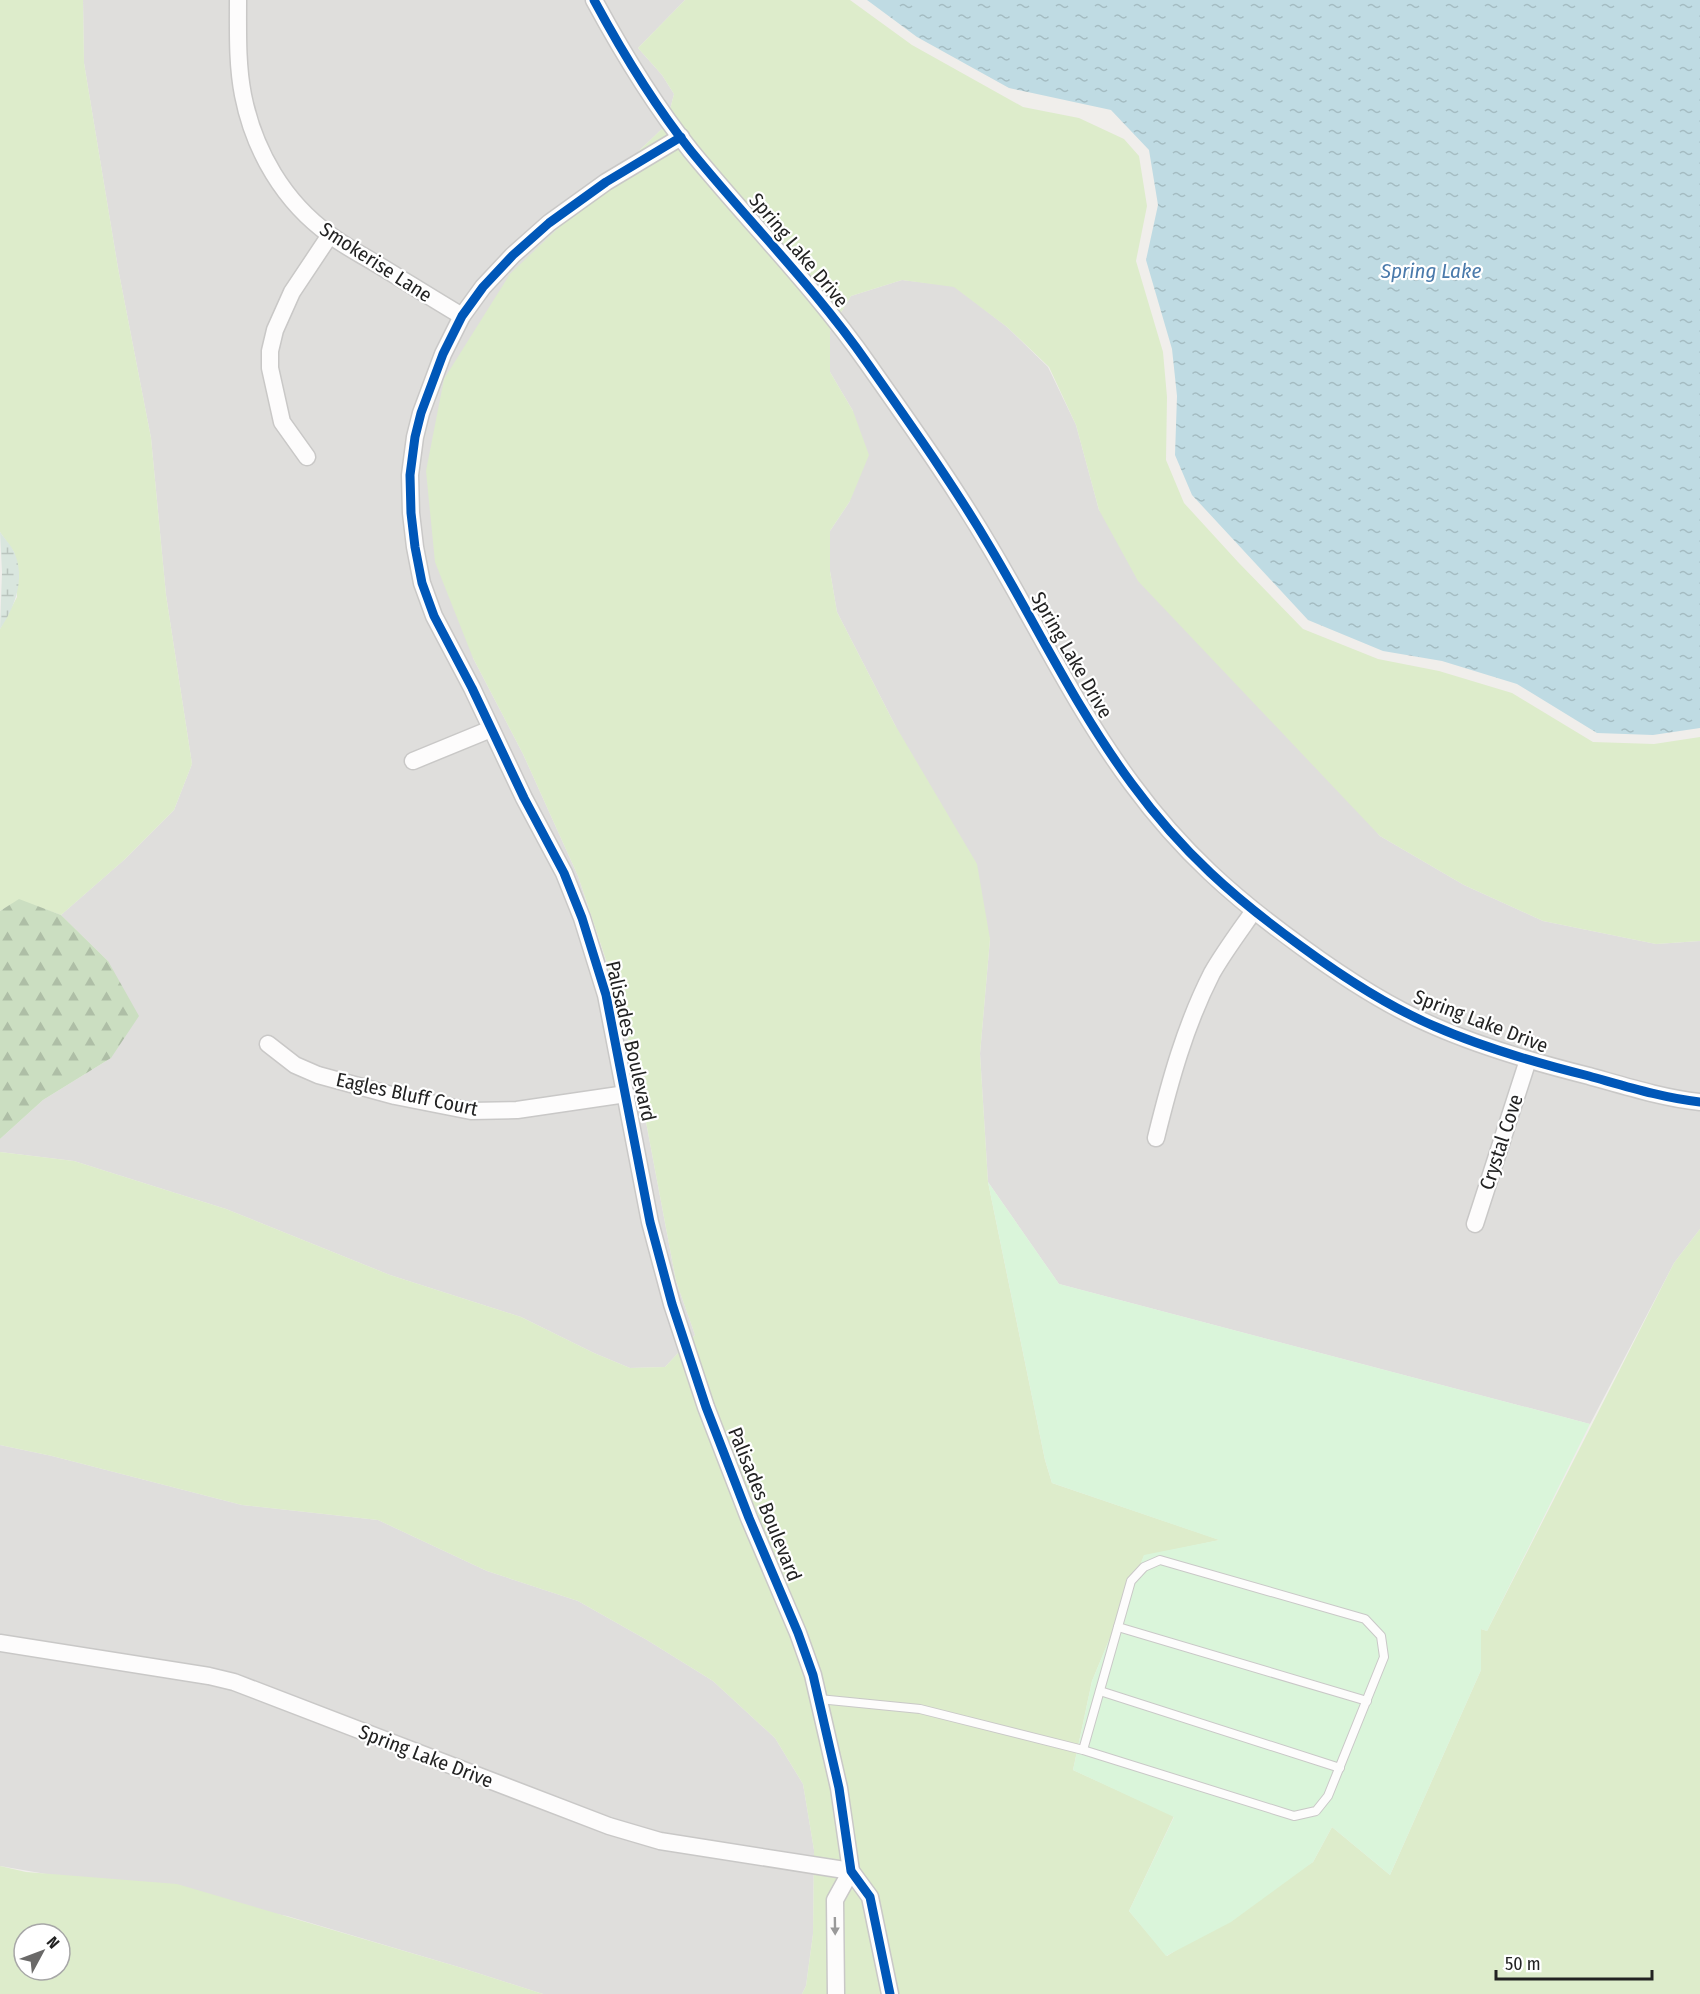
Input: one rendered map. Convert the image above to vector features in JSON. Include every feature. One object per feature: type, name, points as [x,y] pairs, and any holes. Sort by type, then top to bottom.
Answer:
[{"type":"street","name":"Smokerise Lane","points":[[238,0],[238,60],[243,97],[267,165],[280,185],[299,209],[330,235],[462,316]]},
{"type":"street","name":"Spring Lake Drive","points":[[594,0],[657,104],[681,137],[812,291],[876,376],[939,466],[990,547],[1052,659],[1098,735],[1133,786],[1179,843],[1212,876],[1253,912],[1336,972],[1384,1001],[1435,1026],[1528,1060],[1625,1086],[1700,1102]]},
{"type":"street","name":"Palisades Boulevard","points":[[681,137],[606,182],[549,223],[513,255],[483,288],[462,316],[443,354],[421,413],[415,438],[410,475],[414,547],[422,583],[434,616],[472,688],[524,798],[564,873],[582,918],[606,995],[650,1222],[672,1304],[706,1407],[749,1518],[798,1632],[813,1675],[839,1788],[851,1871],[870,1897],[890,1994]]},
{"type":"street","points":[[307,457],[282,422],[270,368],[270,351],[275,330],[292,292],[330,235]]},
{"type":"street","points":[[413,761],[491,729]]},
{"type":"street","points":[[1156,1138],[1174,1065],[1192,1016],[1213,971],[1253,912]]},
{"type":"street","name":"Eagles Bluff Court","points":[[268,1044],[296,1065],[318,1075],[395,1096],[471,1111],[517,1110],[626,1094]]},
{"type":"street","name":"Crystal Cove","points":[[1475,1224],[1528,1060]]},
{"type":"street","name":"Spring Lake Drive","points":[[0,1643],[209,1676],[234,1682],[609,1826],[650,1838],[851,1871]]},
{"type":"street","points":[[836,1994],[835,1900],[851,1871]]},
{"type":"lane","points":[[819,1699],[920,1709],[1083,1750],[1294,1816],[1316,1811],[1328,1796],[1384,1657],[1381,1636],[1365,1619],[1160,1560],[1144,1567],[1131,1581],[1083,1750]]},
{"type":"lane","points":[[1118,1627],[1367,1701]]},
{"type":"lane","points":[[1100,1691],[1340,1768]]},
{"type":"shaded area","points":[[83,0],[685,0],[638,48],[662,75],[674,94],[666,125],[599,189],[473,658],[523,754],[578,876],[617,994],[639,1085],[676,1281],[695,1335],[665,1367],[630,1368],[521,1317],[390,1275],[226,1209],[74,1161],[0,1152],[0,1139],[43,1100],[111,1058],[108,961],[61,915],[124,860],[174,810],[192,764],[166,595],[151,438],[118,268],[84,63]]},
{"type":"shaded area","points":[[902,280],[954,286],[1007,327],[1048,367],[1076,425],[1099,510],[1380,836],[1464,885],[1543,921],[1656,944],[1700,941],[1700,1229],[1674,1263],[1590,1424],[1059,1284],[988,1182],[980,1054],[990,939],[895,725],[837,612],[830,571],[830,531],[850,501],[853,411],[830,372],[830,331],[851,296]]},
{"type":"shaded area","points":[[0,1445],[52,1456],[242,1505],[378,1520],[487,1571],[578,1601],[713,1681],[775,1738],[803,1784],[814,1850],[813,1934],[806,1986],[802,1994],[543,1994],[287,1916],[0,1866]]},
{"type":"green space","points":[[0,0],[83,0],[84,63],[118,268],[151,438],[166,595],[192,764],[174,810],[124,860],[61,915],[19,900],[0,911],[0,629],[17,597],[14,552],[0,532]]},
{"type":"green space","points":[[685,0],[850,0],[912,45],[1023,107],[1079,118],[1124,139],[1139,156],[1147,206],[1136,261],[1163,352],[1167,397],[1166,460],[1184,503],[1303,629],[1378,659],[1439,671],[1512,693],[1593,742],[1654,744],[1700,737],[1700,941],[1656,944],[1543,921],[1464,885],[1380,836],[1138,581],[1099,510],[1076,425],[1049,367],[1007,327],[954,287],[902,280],[851,296],[830,331],[830,372],[853,411],[869,455],[850,501],[830,531],[830,571],[837,612],[895,725],[977,864],[990,939],[980,1054],[988,1182],[1045,1460],[1052,1483],[1220,1540],[1144,1556],[1092,1681],[1073,1770],[1174,1816],[1129,1911],[1167,1956],[1313,1862],[1332,1827],[1390,1875],[1481,1670],[1481,1629],[1487,1631],[1674,1263],[1700,1229],[1700,1994],[802,1994],[806,1986],[813,1934],[814,1850],[803,1784],[775,1738],[713,1681],[578,1601],[487,1571],[378,1520],[242,1505],[52,1456],[0,1445],[0,1152],[74,1161],[226,1209],[390,1275],[521,1317],[630,1368],[665,1367],[695,1335],[676,1281],[639,1085],[617,993],[578,876],[523,754],[473,658],[435,562],[426,471],[444,379],[510,274],[666,125],[674,94],[662,75],[638,48]]},
{"type":"green space","points":[[0,532],[14,552],[19,582],[14,602],[0,629],[2,572]]},
{"type":"green space","points":[[19,899],[61,915],[108,961],[139,1016],[111,1058],[43,1100],[0,1139],[0,911]]},
{"type":"green space","points":[[988,1182],[1059,1284],[1590,1424],[1487,1631],[1481,1629],[1481,1670],[1390,1875],[1332,1827],[1313,1862],[1231,1922],[1166,1956],[1129,1911],[1174,1817],[1073,1770],[1092,1681],[1144,1555],[1219,1540],[1052,1483],[1045,1460]]},
{"type":"green space","points":[[0,1866],[26,1872],[177,1884],[543,1994],[0,1994]]},
{"type":"water","name":"Spring Lake","points":[[867,0],[1700,0],[1700,728],[1653,735],[1597,733],[1517,684],[1442,661],[1383,651],[1308,620],[1192,495],[1175,455],[1177,396],[1172,349],[1146,260],[1158,205],[1149,150],[1111,110],[1009,88],[917,37]]},
{"type":"cycle path","points":[[594,0],[639,77],[678,134],[848,336],[900,409],[976,524],[1075,697],[1112,756],[1151,809],[1210,873],[1254,910],[1333,969],[1417,1018],[1453,1034],[1530,1060],[1672,1098],[1700,1102]]},
{"type":"cycle path","points":[[681,137],[606,182],[549,223],[513,255],[483,287],[462,316],[443,354],[421,413],[410,475],[411,513],[422,583],[434,616],[472,688],[524,798],[564,873],[582,918],[606,995],[650,1222],[672,1304],[706,1407],[813,1675],[839,1788],[851,1871],[870,1897],[890,1994]]}]
